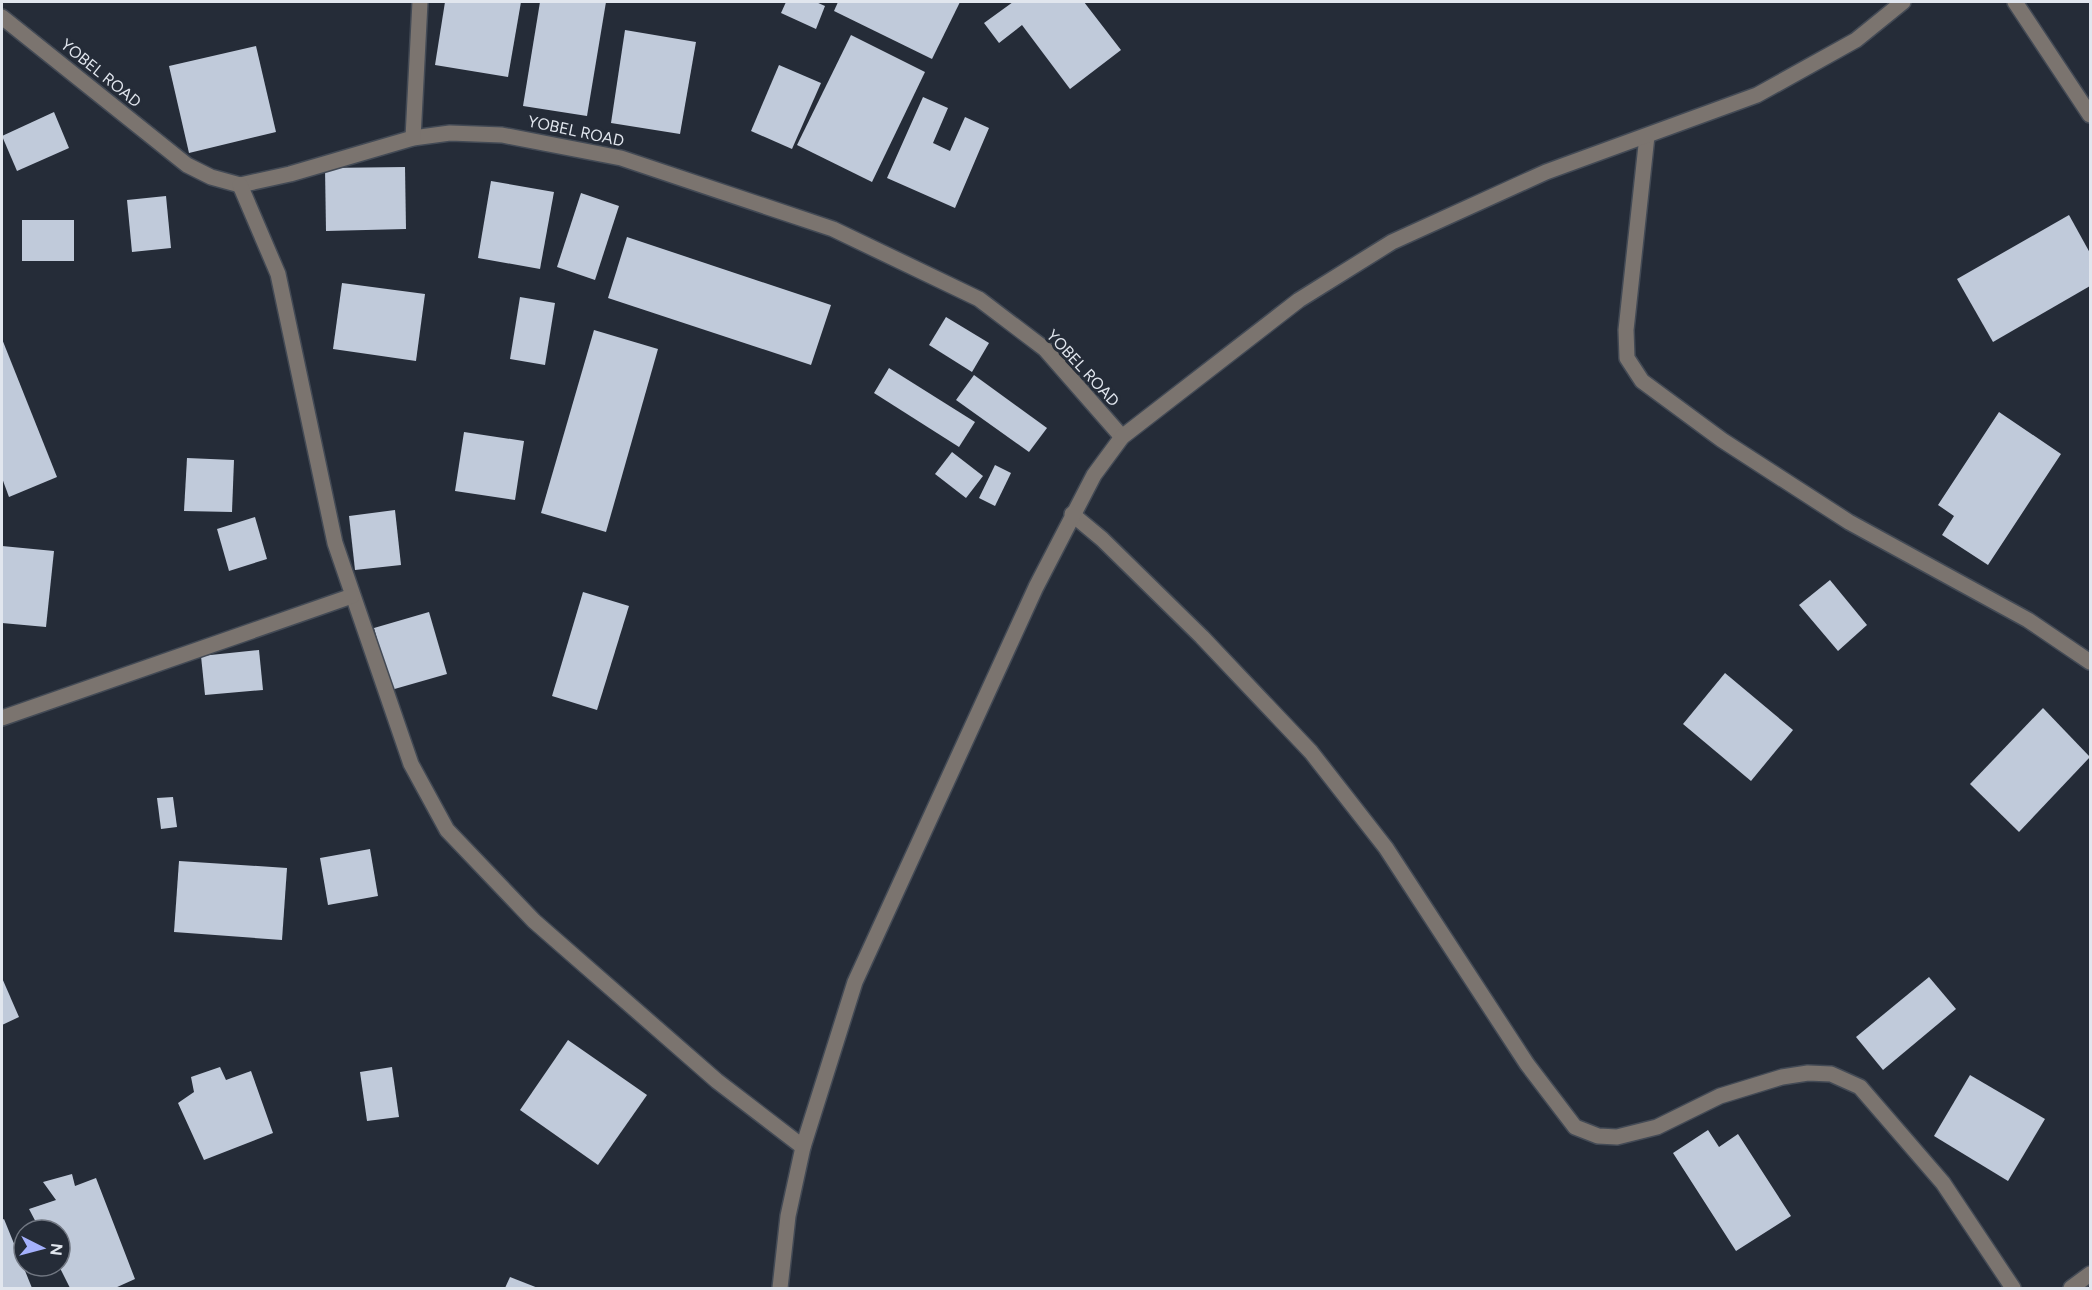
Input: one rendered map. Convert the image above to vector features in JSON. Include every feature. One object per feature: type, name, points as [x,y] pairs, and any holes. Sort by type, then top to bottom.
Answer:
[{"type":"street","points":[[413,138],[420,2]]},
{"type":"street","points":[[780,1288],[788,1216],[803,1147],[855,982],[1072,514],[1094,475],[1122,437],[1299,300],[1392,242],[1508,187],[1757,95],[1856,40],[1904,2]]},
{"type":"street","points":[[2015,2],[2091,115]]},
{"type":"street","name":"YOBEL ROAD","points":[[2,16],[187,165],[211,177],[240,185],[290,174],[413,138],[450,133],[502,135],[621,158],[833,229],[979,299],[1045,349],[1122,437]]},
{"type":"street","points":[[1647,136],[1626,330],[1627,358],[1642,381],[1722,440],[1849,522],[2028,620],[2091,662]]},
{"type":"street","points":[[240,185],[278,274],[335,543],[352,596],[411,764],[447,830],[534,921],[717,1081],[803,1147]]},
{"type":"street","points":[[1072,514],[1102,539],[1193,629],[1311,752],[1386,848],[1527,1064],[1575,1127],[1598,1136],[1617,1137],[1656,1126],[1720,1096],[1782,1077],[1808,1073],[1831,1074],[1860,1087],[1936,1174],[2013,1288]]},
{"type":"street","points":[[2,718],[352,596]]},
{"type":"street","points":[[2071,1288],[2091,1274]]},
{"type":"building","points":[[445,2],[521,2],[508,77],[435,65]]},
{"type":"building","points":[[540,2],[606,2],[587,116],[523,106]]},
{"type":"building","points":[[786,2],[816,2],[825,6],[816,29],[781,13]]},
{"type":"building","points":[[838,2],[960,2],[932,59],[834,11]]},
{"type":"building","points":[[1013,2],[1084,2],[1121,50],[1070,89],[1022,25],[999,43],[984,23]]},
{"type":"building","points":[[625,30],[696,42],[680,134],[611,123]]},
{"type":"building","points":[[851,35],[925,72],[872,182],[797,145]]},
{"type":"building","points":[[256,46],[276,132],[189,153],[169,66]]},
{"type":"building","points":[[779,65],[821,83],[792,149],[751,131]]},
{"type":"building","points":[[923,97],[948,108],[933,143],[950,151],[965,117],[989,128],[955,208],[887,178]]},
{"type":"building","points":[[54,112],[69,148],[17,171],[2,136]]},
{"type":"building","points":[[405,167],[406,229],[326,231],[325,168]]},
{"type":"building","points":[[491,181],[554,192],[540,269],[478,258]]},
{"type":"building","points":[[581,193],[619,206],[595,280],[557,267]]},
{"type":"building","points":[[166,196],[171,248],[132,252],[127,200]]},
{"type":"building","points":[[2069,215],[2090,253],[2090,286],[1993,342],[1957,279]]},
{"type":"building","points":[[22,220],[74,220],[74,261],[22,261]]},
{"type":"building","points":[[627,237],[831,305],[811,365],[608,298]]},
{"type":"building","points":[[342,283],[425,294],[416,361],[333,349]]},
{"type":"building","points":[[520,297],[555,303],[545,365],[510,359]]},
{"type":"building","points":[[946,317],[989,343],[972,372],[929,345]]},
{"type":"building","points":[[594,330],[658,349],[606,532],[541,513]]},
{"type":"building","points":[[2,339],[57,477],[9,497],[2,478]]},
{"type":"building","points":[[889,368],[975,422],[959,447],[874,393]]},
{"type":"building","points":[[974,375],[1047,428],[1029,452],[956,400]]},
{"type":"building","points":[[1999,412],[2061,454],[1988,565],[1942,535],[1954,516],[1938,505]]},
{"type":"building","points":[[464,432],[524,441],[515,500],[455,491]]},
{"type":"building","points":[[952,452],[983,476],[966,498],[935,474]]},
{"type":"building","points":[[187,458],[234,460],[232,512],[184,511]]},
{"type":"building","points":[[995,465],[1011,473],[995,506],[979,498]]},
{"type":"building","points":[[395,510],[401,565],[355,570],[349,516]]},
{"type":"building","points":[[255,517],[267,559],[229,571],[217,529]]},
{"type":"building","points":[[2,546],[54,551],[46,627],[2,623]]},
{"type":"building","points":[[1830,580],[1867,625],[1838,651],[1799,605]]},
{"type":"building","points":[[583,592],[629,606],[597,710],[552,696]]},
{"type":"building","points":[[429,612],[447,674],[391,690],[374,628]]},
{"type":"building","points":[[259,650],[263,690],[205,695],[201,656]]},
{"type":"building","points":[[1725,673],[1793,730],[1751,781],[1683,724]]},
{"type":"building","points":[[2043,708],[2090,757],[2019,832],[1970,784]]},
{"type":"building","points":[[173,797],[177,827],[161,829],[157,798]]},
{"type":"building","points":[[370,849],[378,896],[328,905],[320,858]]},
{"type":"building","points":[[179,861],[287,868],[282,940],[174,932]]},
{"type":"building","points":[[1929,977],[1956,1009],[1883,1070],[1856,1037]]},
{"type":"building","points":[[2,978],[19,1017],[2,1025]]},
{"type":"building","points":[[568,1040],[647,1095],[598,1165],[520,1110]]},
{"type":"building","points":[[220,1067],[226,1080],[251,1071],[273,1133],[204,1160],[178,1103],[194,1092],[191,1077]]},
{"type":"building","points":[[392,1067],[399,1117],[367,1121],[360,1072]]},
{"type":"building","points":[[1970,1075],[2045,1119],[2008,1181],[1934,1136]]},
{"type":"building","points":[[1708,1130],[1719,1147],[1738,1134],[1791,1216],[1736,1251],[1673,1153]]},
{"type":"building","points":[[72,1174],[75,1186],[96,1178],[135,1279],[115,1288],[70,1288],[65,1278],[72,1278],[72,1218],[34,1218],[29,1209],[56,1200],[43,1182]]},
{"type":"building","points":[[4,1219],[12,1239],[12,1278],[28,1278],[32,1288],[2,1288],[2,1220]]},
{"type":"building","points":[[510,1277],[538,1288],[505,1288]]}]
